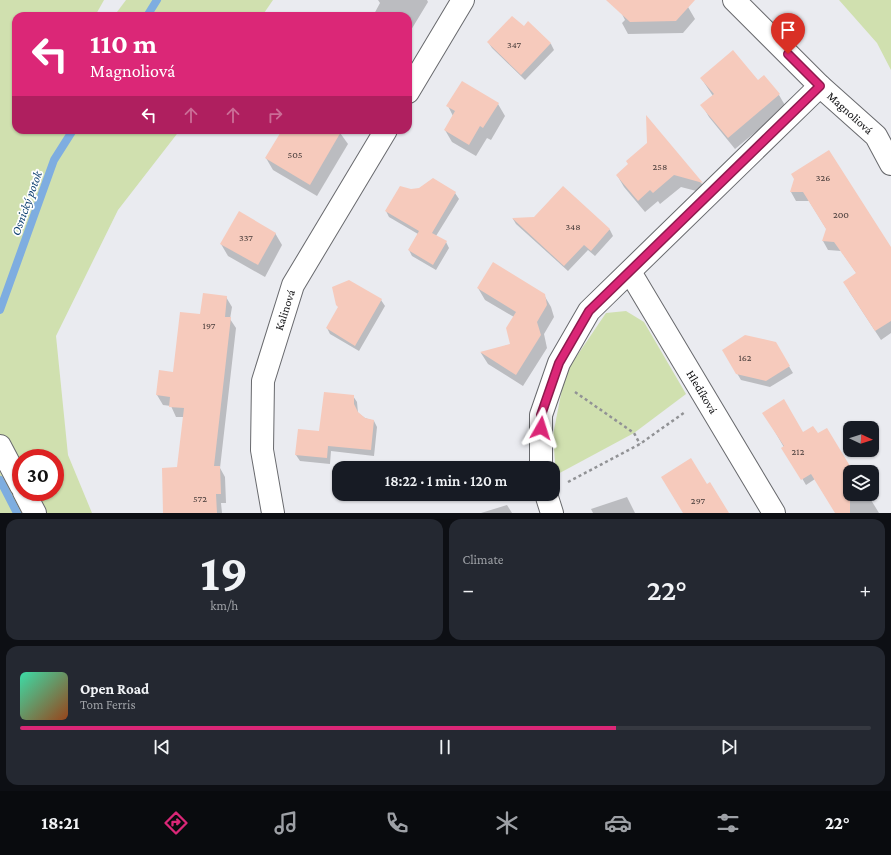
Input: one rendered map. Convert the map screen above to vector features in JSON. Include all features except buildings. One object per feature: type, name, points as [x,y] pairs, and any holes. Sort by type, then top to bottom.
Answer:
[{"type":"street","points":[[412,85],[463,0]]},
{"type":"street","name":"Magnoliová","points":[[734,0],[820,86],[876,136],[891,164]]},
{"type":"street","points":[[541,461],[541,415],[559,363],[589,311],[820,86]]},
{"type":"street","name":"Kalinová","points":[[273,513],[262,450],[263,381],[293,285],[384,134]]},
{"type":"street","name":"Hledíková","points":[[630,272],[774,513]]},
{"type":"street","points":[[0,446],[12,469]]},
{"type":"street","points":[[29,501],[35,513]]},
{"type":"street","points":[[548,501],[552,513]]},
{"type":"path","points":[[552,383],[563,384],[634,433],[640,444]]},
{"type":"path","points":[[566,483],[640,444],[705,398]]},
{"type":"green space","points":[[0,0],[104,0],[97,12],[12,12],[12,134],[177,134],[118,210],[56,336],[68,455],[92,513],[0,513]]},
{"type":"green space","points":[[126,0],[273,0],[265,12],[117,12]]},
{"type":"green space","points":[[839,0],[891,0],[891,70],[877,43]]},
{"type":"green space","points":[[626,311],[644,322],[686,394],[634,433],[560,473],[560,461],[555,461],[553,435],[563,384],[570,366],[606,313]]},
{"type":"waterway","name":"Osnický potok","points":[[150,12],[157,0]]},
{"type":"waterway","name":"Osnický potok","points":[[0,310],[54,160],[70,134]]},
{"type":"waterway","name":"Osnický potok","points":[[0,480],[17,513]]},
{"type":"route","points":[[541,428],[541,415],[559,363],[589,311],[820,86],[788,54]]}]
